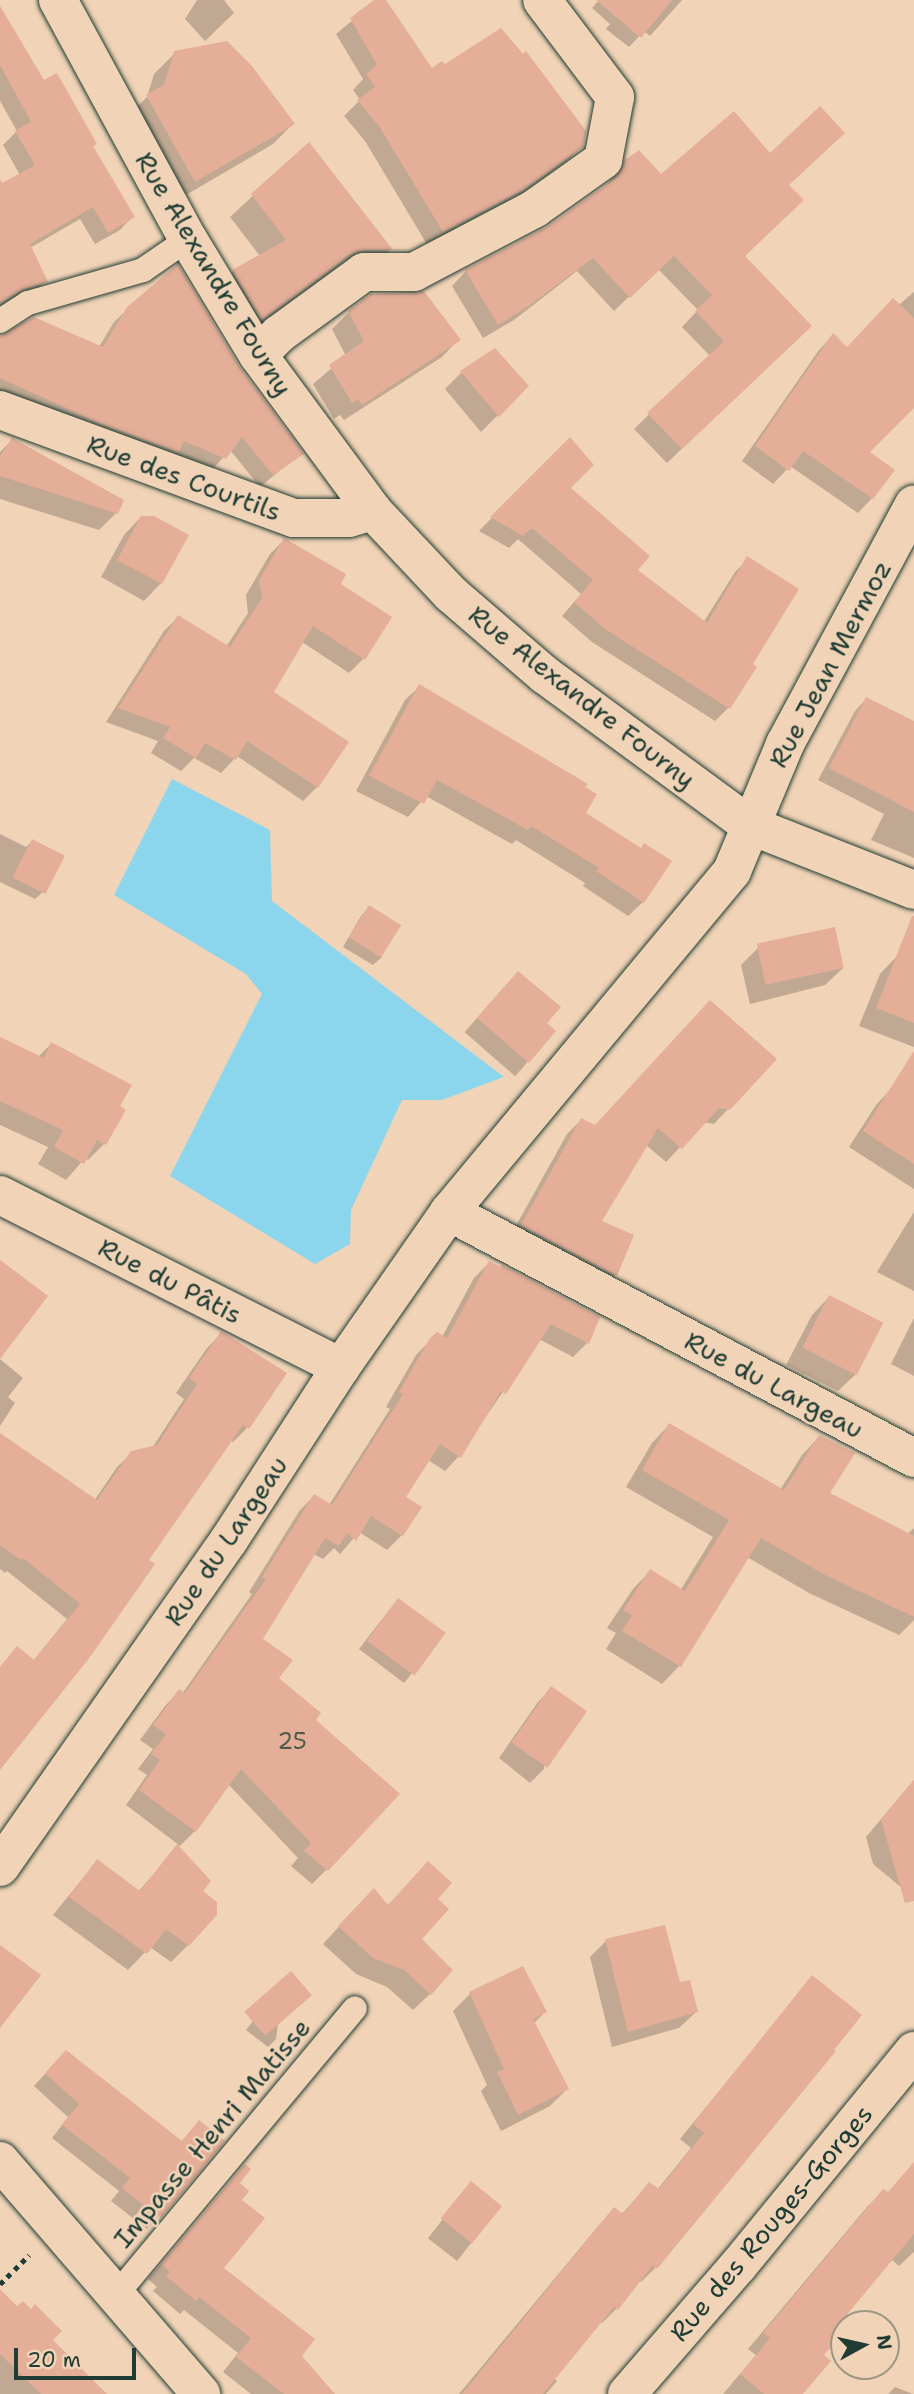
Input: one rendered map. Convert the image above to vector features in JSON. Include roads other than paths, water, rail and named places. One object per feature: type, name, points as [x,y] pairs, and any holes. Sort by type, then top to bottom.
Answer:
[{"type":"street","name":"Rue Alexandre Fourny","points":[[58,0],[188,239],[258,355],[373,511],[451,594],[545,675],[749,825],[914,890]]},
{"type":"street","points":[[258,355],[279,334],[364,272],[414,272],[534,209],[603,160],[615,97],[542,0]]},
{"type":"street","name":"Rue des Courtils","points":[[0,410],[295,518],[349,518],[373,511]]},
{"type":"street","name":"Rue Jean Mermoz","points":[[749,825],[785,744],[914,504]]},
{"type":"street","name":"Rue du Largeau","points":[[0,1867],[229,1540],[341,1367],[449,1212],[733,871],[749,825]]},
{"type":"street","name":"Rue du Pâtis","points":[[0,1195],[341,1367]]},
{"type":"street","name":"Rue du Largeau","points":[[449,1212],[914,1458]]},
{"type":"street","name":"Rue des Rouges-Gorges","points":[[627,2394],[738,2266],[914,2051]]},
{"type":"street","points":[[0,2161],[201,2394]]},
{"type":"lane","points":[[0,321],[29,303],[144,270],[188,239]]},
{"type":"lane","name":"Impasse Henri Matisse","points":[[116,2295],[355,2008]]},
{"type":"water","points":[[172,779],[270,830],[272,901],[504,1077],[442,1100],[402,1100],[351,1210],[350,1244],[315,1264],[170,1176],[262,994],[246,974],[114,895]]}]
